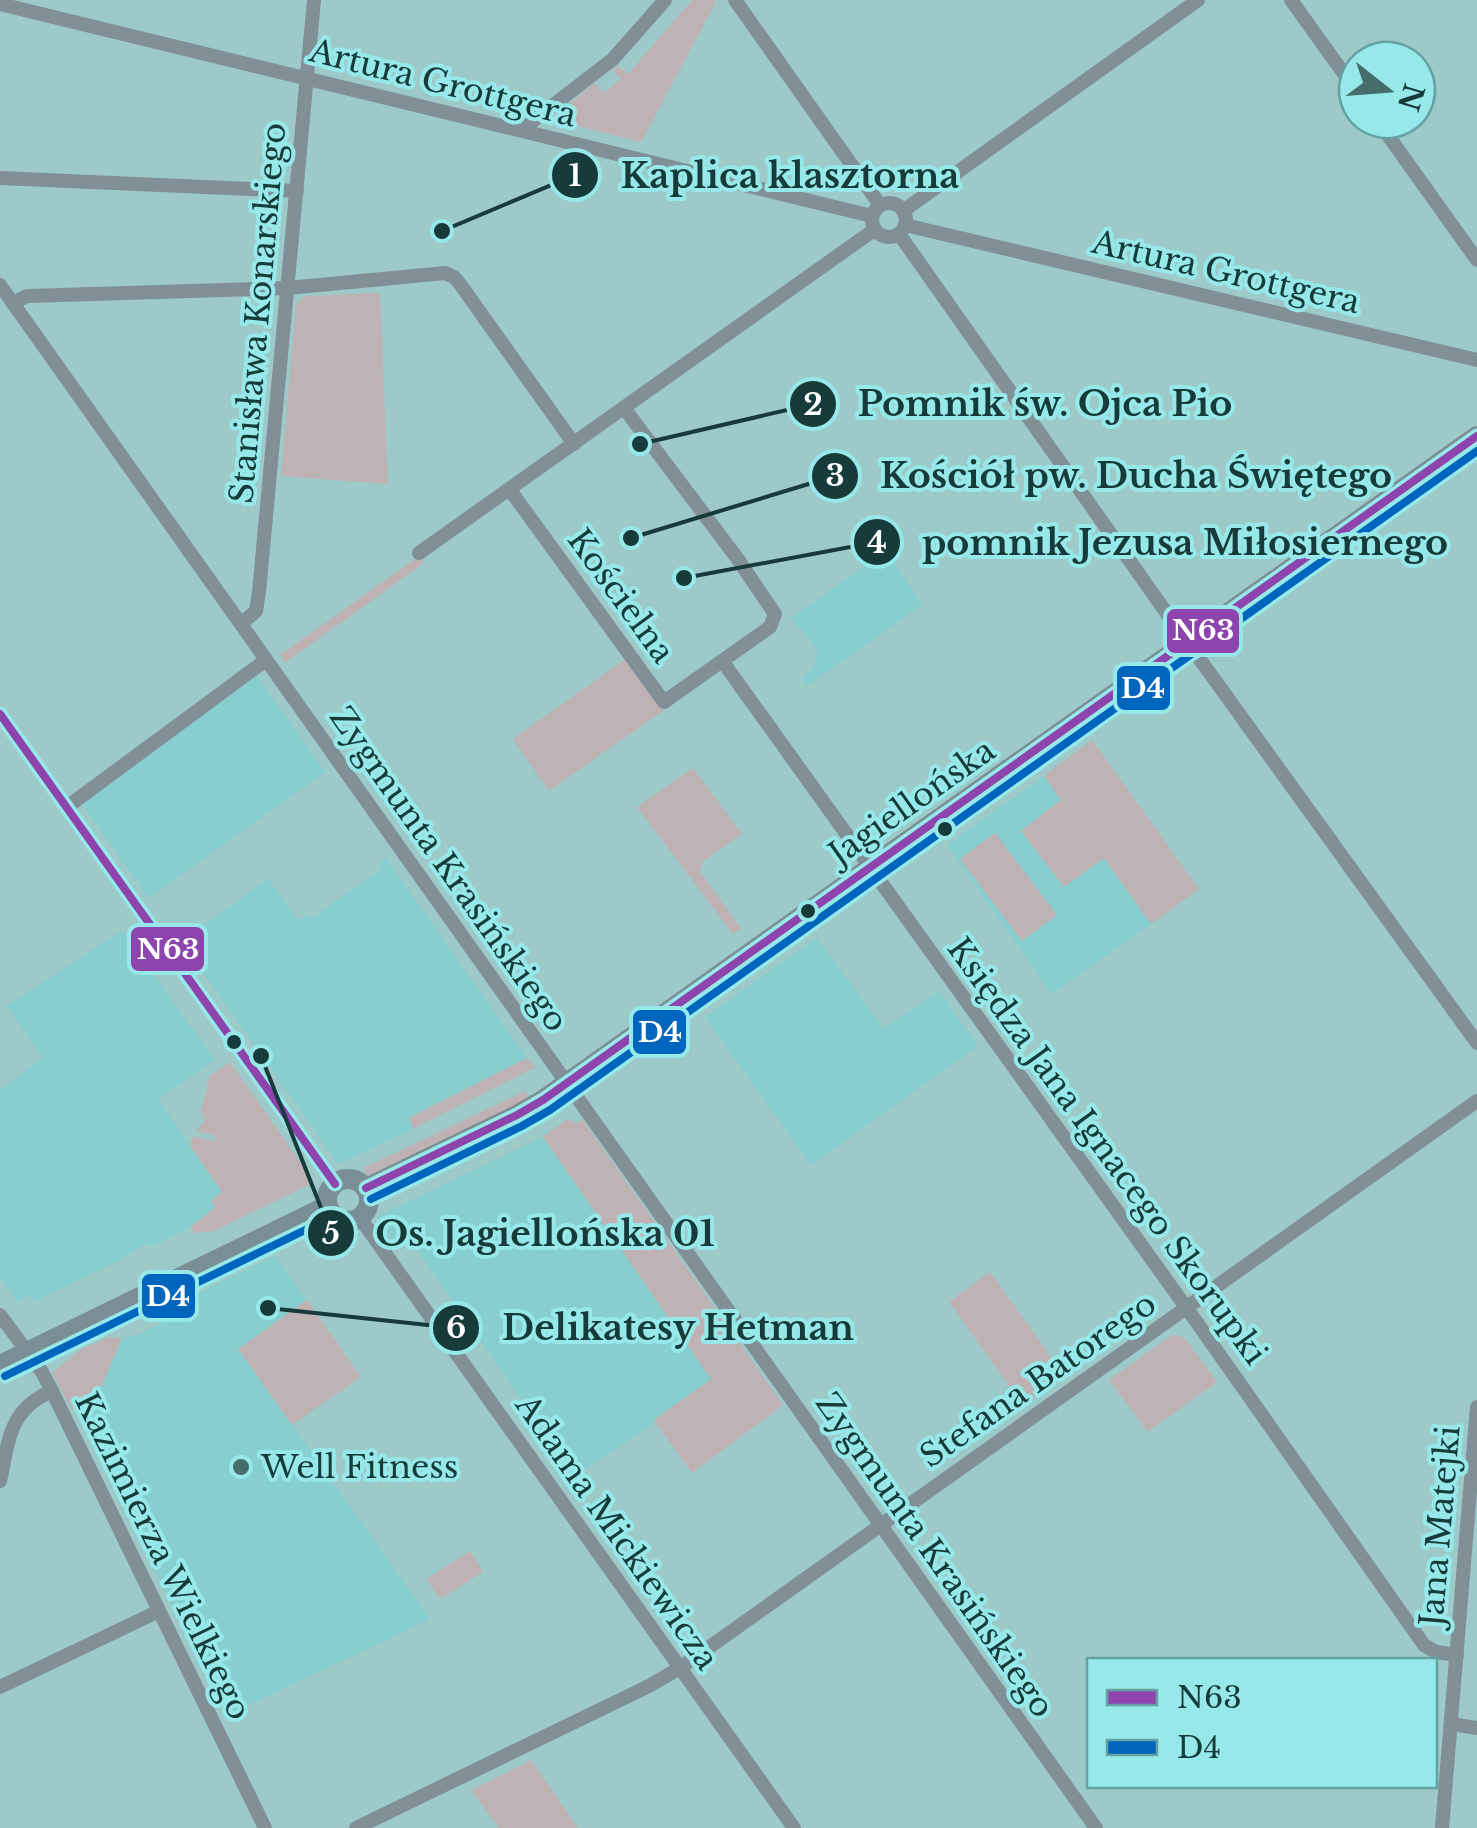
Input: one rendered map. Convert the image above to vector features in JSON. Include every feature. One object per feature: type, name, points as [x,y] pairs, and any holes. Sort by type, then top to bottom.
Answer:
[{"type":"street","name":"Stanisława Konarskiego","points":[[241,624],[256,611],[260,592],[314,0]]},
{"type":"street","points":[[521,130],[614,59],[665,0]]},
{"type":"street","points":[[734,0],[886,236],[1198,0]]},
{"type":"street","points":[[1291,0],[1337,64]]},
{"type":"street","name":"Artura Grottgera","points":[[0,4],[876,217]]},
{"type":"street","points":[[1391,140],[1477,260]]},
{"type":"street","points":[[0,178],[297,191]]},
{"type":"street","points":[[419,553],[624,408],[893,203],[902,223],[1188,642],[1477,1043]]},
{"type":"street","name":"Artura Grottgera","points":[[902,223],[1477,360]]},
{"type":"street","points":[[13,303],[26,296],[288,288],[445,273],[460,284],[574,444]]},
{"type":"street","name":"Zygmunta Krasińskiego","points":[[0,285],[1096,1828]]},
{"type":"street","name":"Kościelna","points":[[510,490],[664,702],[722,662],[770,627],[775,614],[624,408]]},
{"type":"street","name":"Jagiellońska","points":[[366,1188],[517,1115],[568,1082],[1477,436]]},
{"type":"street","points":[[67,807],[266,660]]},
{"type":"street","name":"Księdza Jana Ignacego Skorupki","points":[[722,662],[1424,1645],[1436,1652],[1457,1655]]},
{"type":"street","points":[[0,714],[335,1184]]},
{"type":"street","name":"Stefana Batorego","points":[[367,1826],[680,1668],[1477,1101]]},
{"type":"street","points":[[351,1179],[366,1188],[369,1204],[360,1218],[349,1222],[329,1211],[328,1194],[335,1184],[351,1179]]},
{"type":"street","points":[[0,1365],[328,1206]]},
{"type":"street","name":"Adama Mickiewicza","points":[[360,1218],[794,1828]]},
{"type":"street","name":"Kazimierza Wielkiego","points":[[0,1314],[52,1391],[265,1828]]},
{"type":"street","points":[[0,1481],[17,1417],[36,1397],[52,1391]]},
{"type":"street","name":"Jana Matejki","points":[[1442,1828],[1477,1407]]},
{"type":"street","points":[[0,1687],[159,1611]]},
{"type":"street","points":[[1451,1724],[1477,1728]]},
{"type":"shaded area","points":[[692,0],[716,2],[641,142],[550,119],[595,83],[603,93],[620,80],[613,70],[618,66],[628,74]]},
{"type":"shaded area","points":[[380,293],[388,484],[281,476],[296,305],[304,296]]},
{"type":"shaded area","points":[[887,551],[922,605],[807,686],[801,679],[813,668],[818,653],[791,618]]},
{"type":"shaded area","points":[[419,556],[424,563],[285,663],[280,655]]},
{"type":"shaded area","points":[[627,658],[664,710],[549,791],[513,739]]},
{"type":"shaded area","points":[[257,676],[325,772],[149,898],[82,804],[84,799]]},
{"type":"shaded area","points":[[1092,740],[1199,889],[1151,924],[1104,858],[1064,887],[1021,831],[1061,800],[1044,776]]},
{"type":"shaded area","points":[[693,768],[742,834],[702,862],[700,872],[741,928],[733,934],[637,807]]},
{"type":"shaded area","points":[[1044,776],[1151,924],[1052,994],[947,845]]},
{"type":"shaded area","points":[[995,833],[1057,915],[1022,941],[960,859]]},
{"type":"shaded area","points":[[386,858],[527,1058],[409,1117],[413,1129],[339,1164],[181,942],[268,879],[298,920],[306,915],[312,918],[380,870],[380,862]]},
{"type":"shaded area","points":[[122,930],[215,1060],[158,1099],[223,1192],[216,1208],[190,1227],[155,1245],[143,1245],[34,1302],[28,1295],[18,1302],[0,1277],[0,1090],[43,1058],[7,1006]]},
{"type":"shaded area","points":[[817,938],[884,1029],[939,991],[978,1046],[811,1165],[705,1017]]},
{"type":"shaded area","points":[[527,1058],[535,1068],[413,1129],[409,1118]]},
{"type":"shaded area","points":[[230,1062],[314,1182],[214,1231],[195,1233],[190,1227],[215,1208],[211,1201],[222,1192],[190,1146],[193,1136],[217,1142],[213,1135],[196,1131],[205,1120],[201,1111],[210,1076]]},
{"type":"shaded area","points":[[525,1091],[529,1099],[367,1176],[364,1168]]},
{"type":"shaded area","points":[[568,1119],[576,1123],[582,1119],[783,1405],[692,1473],[655,1419],[711,1379],[543,1137]]},
{"type":"shaded area","points":[[543,1137],[711,1379],[575,1476],[410,1240],[399,1248],[377,1217]]},
{"type":"shaded area","points":[[275,1256],[307,1300],[239,1349],[430,1619],[226,1716],[76,1407],[97,1396],[122,1338],[160,1324],[177,1304]]},
{"type":"shaded area","points":[[990,1272],[1064,1375],[1023,1405],[949,1302]]},
{"type":"shaded area","points":[[307,1300],[361,1377],[292,1425],[238,1349]]},
{"type":"shaded area","points":[[1172,1335],[1184,1337],[1217,1382],[1148,1432],[1109,1380]]},
{"type":"shaded area","points":[[109,1337],[122,1338],[97,1397],[72,1410],[52,1373],[80,1350]]},
{"type":"shaded area","points":[[470,1551],[483,1572],[440,1599],[427,1579]]},
{"type":"shaded area","points":[[531,1760],[578,1828],[499,1828],[471,1790]]},
{"type":"transit line","name":"N63","points":[[366,1188],[543,1100],[1477,436]]},
{"type":"transit line","name":"D4","points":[[371,1199],[550,1110],[1477,451]]},
{"type":"transit line","name":"N63","points":[[0,714],[335,1184]]},
{"type":"transit line","name":"D4","points":[[5,1376],[332,1217]]},
{"type":"place","name":"Kaplica klasztorna","points":[[442,231]]},
{"type":"place","name":"Pomnik św. Ojca Pio","points":[[640,444]]},
{"type":"place","name":"Kościół pw. Ducha Świętego","points":[[631,538]]},
{"type":"place","name":"pomnik Jezusa Miłosiernego","points":[[684,578]]},
{"type":"place","name":"Os. Jagiellońska 01","points":[[261,1056]]},
{"type":"place","name":"Delikatesy Hetman","points":[[268,1308]]},
{"type":"place","name":"Well Fitness","points":[[241,1467]]}]
